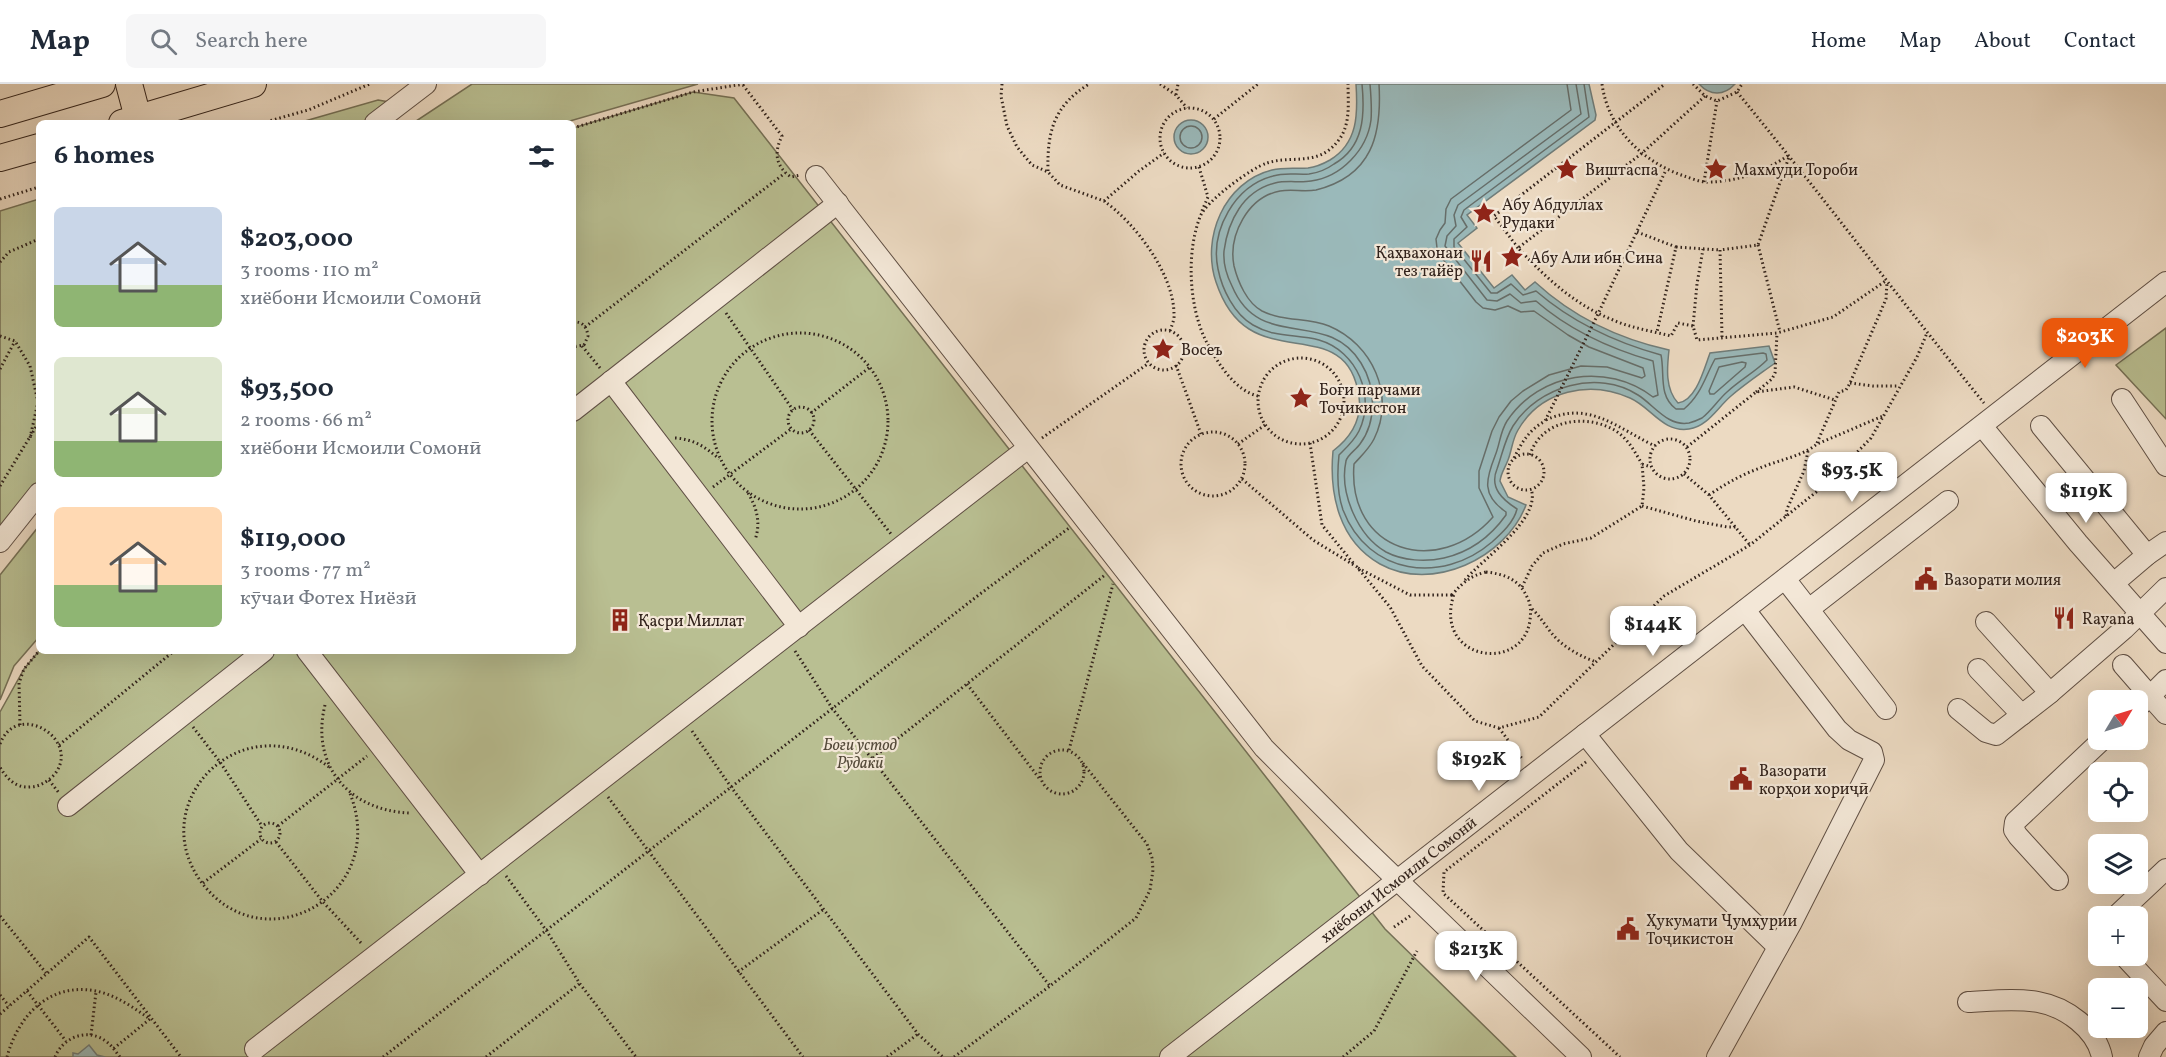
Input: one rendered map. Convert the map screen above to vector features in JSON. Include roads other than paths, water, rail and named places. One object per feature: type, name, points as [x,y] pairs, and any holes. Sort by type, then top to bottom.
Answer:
[{"type":"main road","points":[[0,114],[102,84]]},
{"type":"main road","points":[[129,84],[130,120]]},
{"type":"main road","points":[[133,120],[253,84]]},
{"type":"main road","points":[[0,158],[36,148]]},
{"type":"street","points":[[379,120],[426,84]]},
{"type":"street","points":[[816,176],[1264,748],[1581,1057]]},
{"type":"street","points":[[576,409],[838,203]]},
{"type":"street","name":"хиёбони Исмоили Сомонӣ","points":[[1170,1057],[2166,282]]},
{"type":"street","points":[[611,381],[744,557],[793,632]]},
{"type":"street","points":[[2122,399],[2166,466]]},
{"type":"street","points":[[1988,421],[2114,583],[2166,643]]},
{"type":"street","points":[[2041,426],[2147,555]]},
{"type":"street","points":[[255,1049],[1028,448]]},
{"type":"street","points":[[0,542],[36,497]]},
{"type":"street","points":[[1809,609],[1948,501]]},
{"type":"street","points":[[2114,583],[2166,542]]},
{"type":"street","points":[[1785,579],[1886,709]]},
{"type":"street","points":[[1958,709],[1991,735],[2001,732],[2050,693],[2166,588]]},
{"type":"street","points":[[1717,1057],[1872,766],[1874,756],[1868,749],[1849,740],[1837,729],[1745,610]]},
{"type":"street","points":[[1986,622],[2050,693]]},
{"type":"street","points":[[68,806],[260,654]]},
{"type":"street","points":[[310,654],[480,875]]},
{"type":"street","points":[[2123,665],[2138,690]]},
{"type":"street","points":[[1977,669],[2022,715]]},
{"type":"street","points":[[2148,697],[2166,680]]},
{"type":"street","points":[[2148,703],[2166,714]]},
{"type":"street","points":[[1585,734],[1679,851],[1778,946]]},
{"type":"street","points":[[2058,880],[2018,836],[2014,830],[2015,822],[2091,750]]},
{"type":"street","points":[[2127,906],[2166,869]]},
{"type":"street","points":[[2133,966],[2166,1001]]},
{"type":"street","points":[[1968,1002],[2026,1001],[2052,1006],[2065,1012],[2088,1030],[2095,1039],[2102,1057]]},
{"type":"street","points":[[2149,1057],[2154,1046],[2166,1032]]},
{"type":"water","points":[[1356,84],[1589,84],[1596,115],[1595,120],[1467,215],[1477,228],[1458,243],[1494,288],[1512,275],[1525,290],[1535,282],[1565,306],[1598,325],[1632,340],[1669,350],[1669,385],[1678,403],[1690,397],[1694,391],[1710,353],[1769,346],[1775,363],[1731,396],[1702,424],[1689,429],[1672,427],[1637,402],[1615,393],[1583,390],[1568,392],[1553,398],[1528,416],[1514,438],[1500,481],[1508,497],[1526,505],[1516,524],[1502,541],[1485,555],[1444,572],[1422,574],[1400,572],[1380,564],[1355,543],[1346,529],[1335,500],[1333,451],[1354,428],[1359,413],[1359,397],[1353,375],[1344,361],[1331,352],[1265,337],[1243,325],[1221,296],[1212,265],[1214,230],[1229,199],[1241,186],[1255,176],[1272,170],[1308,168],[1319,165],[1330,160],[1346,145],[1356,117]]},
{"type":"water","points":[[1699,84],[1735,84],[1726,91],[1717,93],[1708,91]]},
{"type":"water","points":[[1191,120],[1203,125],[1208,137],[1203,149],[1191,154],[1179,149],[1174,137],[1179,125]]},
{"type":"water","points":[[89,1045],[97,1055],[105,1057],[73,1057],[73,1053],[78,1054]]},
{"type":"place","name":"Виштаспа","points":[[1567,169]]},
{"type":"place","name":"Махмуди Тороби","points":[[1716,169]]},
{"type":"place","name":"Абу Абдуллах Рудаки","points":[[1484,213]]},
{"type":"place","name":"Абу Али ибн Сина","points":[[1512,257]]},
{"type":"place","name":"Қаҳвахонаи тез тайёр","points":[[1481,261]]},
{"type":"place","name":"Восеъ","points":[[1163,349]]},
{"type":"place","name":"Боғи парчами Тоҷикистон","points":[[1301,398]]},
{"type":"place","name":"Вазорати молия","points":[[1926,579]]},
{"type":"place","name":"Rayana","points":[[2064,618]]},
{"type":"place","name":"Қасри Миллат","points":[[620,620]]},
{"type":"place","name":"Вазорати корҳои хориҷӣ","points":[[1741,779]]},
{"type":"place","name":"Ҳукумати Ҷумҳурии Тоҷикистон","points":[[1628,929]]},
{"type":"park label","name":"Боғи устод Рӯдакӣ","points":[[860,753]]}]
